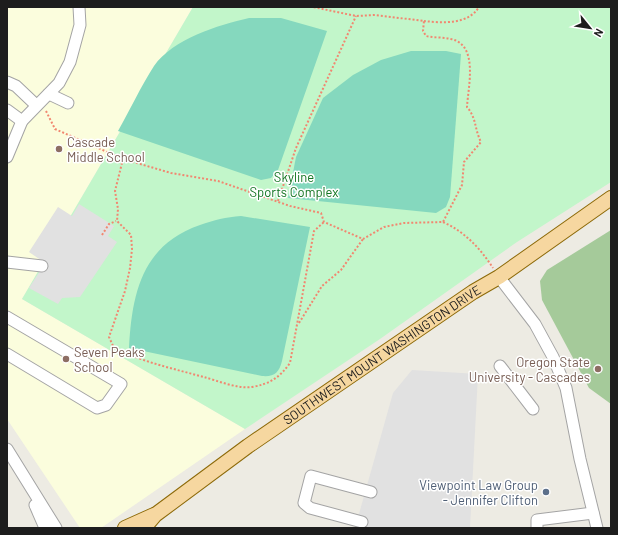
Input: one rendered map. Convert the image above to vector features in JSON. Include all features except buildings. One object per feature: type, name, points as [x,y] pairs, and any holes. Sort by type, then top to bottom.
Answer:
[{"type":"main road","name":"SOUTHWEST MOUNT WASHINGTON DRIVE","points":[[125,528],[155,515],[248,446],[467,297],[499,277],[611,198]]},
{"type":"main road","name":"SOUTHWEST MOUNT WASHINGTON DRIVE","points":[[144,528],[155,515]]},
{"type":"street","points":[[7,156],[35,107],[59,83],[70,62],[80,25],[79,7]]},
{"type":"street","points":[[7,82],[16,86],[35,107]]},
{"type":"street","points":[[7,110],[68,104]]},
{"type":"street","points":[[7,262],[42,266]]},
{"type":"street","points":[[499,277],[535,324],[553,358],[566,388],[580,460],[597,528]]},
{"type":"street","points":[[7,317],[121,384],[106,405],[97,408],[7,354]]},
{"type":"street","points":[[500,366],[533,409]]},
{"type":"street","points":[[7,449],[56,528]]},
{"type":"street","points":[[17,466],[45,528]]},
{"type":"street","points":[[362,522],[310,508],[304,503],[311,476],[371,492]]},
{"type":"street","points":[[537,528],[537,520],[593,513]]},
{"type":"path","points":[[313,7],[356,16],[375,15],[441,22],[461,20],[477,10],[479,7]]},
{"type":"path","points":[[278,201],[296,148],[356,16]]},
{"type":"path","points":[[424,21],[423,31],[426,36],[450,38],[465,48],[471,71],[467,107],[475,116],[475,130],[481,142],[464,162],[462,185],[443,222]]},
{"type":"path","points":[[35,107],[55,129],[123,158],[171,173],[218,181],[290,206],[321,213],[324,222],[363,239]]},
{"type":"path","points":[[123,158],[115,192],[118,209],[117,221],[131,235],[132,249],[125,291],[109,337],[114,348],[131,356],[162,366],[225,383],[251,387],[275,380],[282,375],[290,363],[298,326],[314,231],[324,222]]},
{"type":"path","points":[[102,235],[109,224],[117,221]]},
{"type":"path","points":[[298,326],[322,286],[341,270],[363,239],[384,227],[404,223],[443,222],[457,228],[481,251],[499,277]]},
{"type":"shaded area","points":[[7,7],[193,7],[22,299],[245,429],[101,528],[80,528],[7,419]]},
{"type":"shaded area","points":[[79,204],[114,226],[108,236],[117,242],[80,297],[62,298],[58,304],[29,288],[45,263],[29,252],[58,207],[72,216]]},
{"type":"shaded area","points":[[412,370],[478,374],[470,528],[355,528],[393,393]]},
{"type":"green space","name":"Skyline Sports Complex","points":[[193,7],[611,7],[611,182],[517,242],[380,339],[245,429],[22,299]]},
{"type":"green space","points":[[249,18],[281,18],[327,31],[278,170],[271,178],[261,180],[118,131],[149,74],[162,56],[172,48],[197,34]]},
{"type":"green space","points":[[411,51],[446,51],[461,54],[450,197],[446,207],[436,213],[288,198],[296,157],[323,98],[353,75],[381,60]]},
{"type":"green space","points":[[241,216],[310,227],[282,361],[278,371],[270,376],[262,376],[129,348],[133,308],[137,290],[144,273],[153,258],[165,245],[180,234],[210,222]]},
{"type":"green space","name":"Oregon State University - Cascades","points":[[611,230],[611,404],[589,388],[542,300],[540,281],[547,270]]},
{"type":"place","name":"Cascade Middle School","points":[[59,149]]},
{"type":"place","name":"Seven Peaks School","points":[[66,359]]},
{"type":"place","name":"Oregon State University - Cascades","points":[[598,369]]},
{"type":"place","name":"Viewpoint Law Group - Jennifer Clifton","points":[[546,492]]}]
